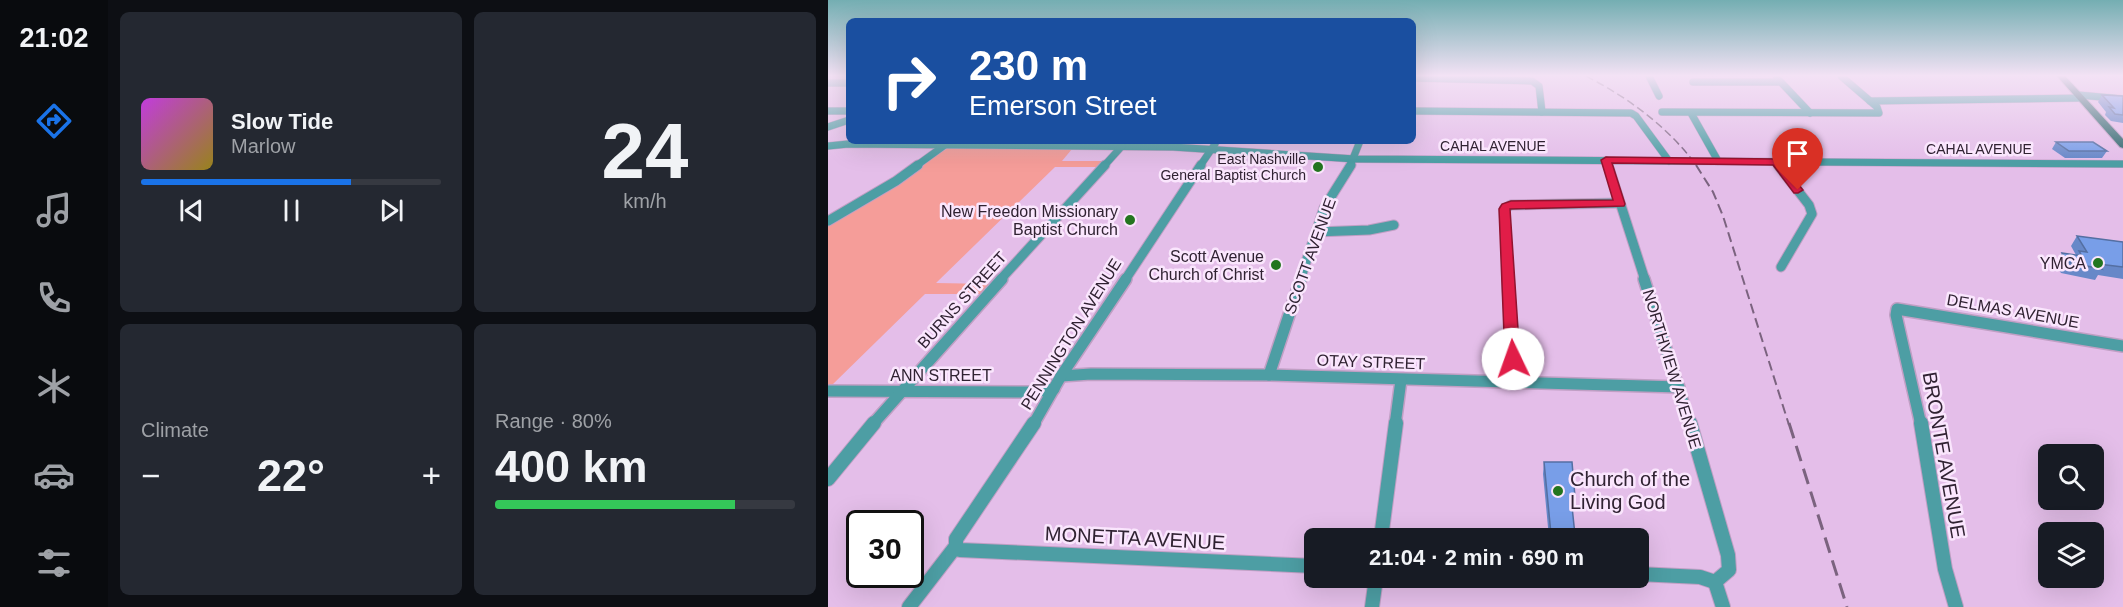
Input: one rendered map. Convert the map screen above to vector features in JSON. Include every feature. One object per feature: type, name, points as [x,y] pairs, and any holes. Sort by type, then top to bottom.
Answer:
[{"type":"main road","points":[[2088,104],[2118,135],[2123,145]]},
{"type":"street","points":[[1541,104],[1542,112]]},
{"type":"street","points":[[1802,104],[1810,113]]},
{"type":"street","points":[[1662,112],[1879,113],[1874,104]]},
{"type":"street","points":[[828,111],[846,111]]},
{"type":"street","points":[[1416,111],[1631,113],[1636,116],[1669,161]]},
{"type":"street","points":[[1691,112],[1718,161]]},
{"type":"street","points":[[828,127],[846,121]]},
{"type":"street","points":[[828,151],[846,140]]},
{"type":"street","name":"CAHAL AVENUE","points":[[828,146],[1215,144],[1305,157],[1354,159],[2123,164]]},
{"type":"street","name":"PENNINGTON AVENUE","points":[[909,607],[956,546],[956,539],[1033,425],[1058,383],[1215,144]]},
{"type":"street","name":"SCOTT AVENUE","points":[[1269,375],[1330,196],[1354,159],[1359,144]]},
{"type":"street","points":[[828,221],[896,182],[945,145]]},
{"type":"street","name":"BURNS STREET","points":[[828,479],[899,392],[1122,146]]},
{"type":"street","name":"NORTHVIEW AVENUE","points":[[1606,160],[1679,387],[1728,555],[1729,570],[1715,582]]},
{"type":"street","points":[[1776,162],[1809,205],[1812,214],[1781,267]]},
{"type":"street","points":[[1514,383],[1504,209],[1511,205],[1620,204]]},
{"type":"street","points":[[1316,232],[1369,230],[1394,225]]},
{"type":"street","name":"DELMAS AVENUE","points":[[1897,309],[2123,346]]},
{"type":"street","name":"BRONTE AVENUE","points":[[1897,309],[1896,315],[1921,424],[1945,569],[1956,607]]},
{"type":"street","name":"OTAY STREET","points":[[1058,383],[1090,374],[1269,375],[1679,387]]},
{"type":"street","points":[[1382,528],[1401,380]]},
{"type":"street","name":"ANN STREET","points":[[828,391],[1033,392],[1058,383]]},
{"type":"street","name":"MONETTA AVENUE","points":[[956,546],[960,550],[1304,567]]},
{"type":"street","points":[[1649,575],[1700,577],[1715,582],[1723,607]]},
{"type":"street","points":[[1372,607],[1375,588]]},
{"type":"shaded area","points":[[948,148],[1072,149],[1062,161],[1106,161],[1100,167],[1055,167],[936,283],[992,284],[983,294],[925,294],[832,385],[828,385],[828,225]]},
{"type":"building","points":[[2111,104],[2123,104],[2123,115],[2115,114],[2109,107],[2114,108]]},
{"type":"building","points":[[2056,142],[2093,142],[2107,151],[2069,151]]},
{"type":"building","points":[[2077,236],[2123,242],[2123,267],[2098,264],[2102,269],[2067,262],[2062,253],[2082,256],[2079,251],[2087,252]]},
{"type":"building","name":"Church of the Living God","points":[[1544,462],[1572,462],[1575,497],[1571,497],[1574,528],[1550,528]]},
{"type":"railway","points":[[1633,104],[1673,138],[1697,166]]},
{"type":"railway","points":[[1696,165],[1713,192],[1723,216],[1789,425]]},
{"type":"railway","points":[[1789,423],[1847,607]]},
{"type":"place","name":"East Nashville General Baptist Church","points":[[1318,167]]},
{"type":"place","name":"New Freedon Missionary Baptist Church","points":[[1130,220]]},
{"type":"place","name":"YMCA","points":[[2098,263]]},
{"type":"place","name":"Scott Avenue Church of Christ","points":[[1276,265]]},
{"type":"place","name":"Church of the Living God","points":[[1558,491]]},
{"type":"route","points":[[1513,359],[1504,209],[1506,207],[1511,205],[1620,204],[1606,160],[1776,162],[1798,190]]}]
